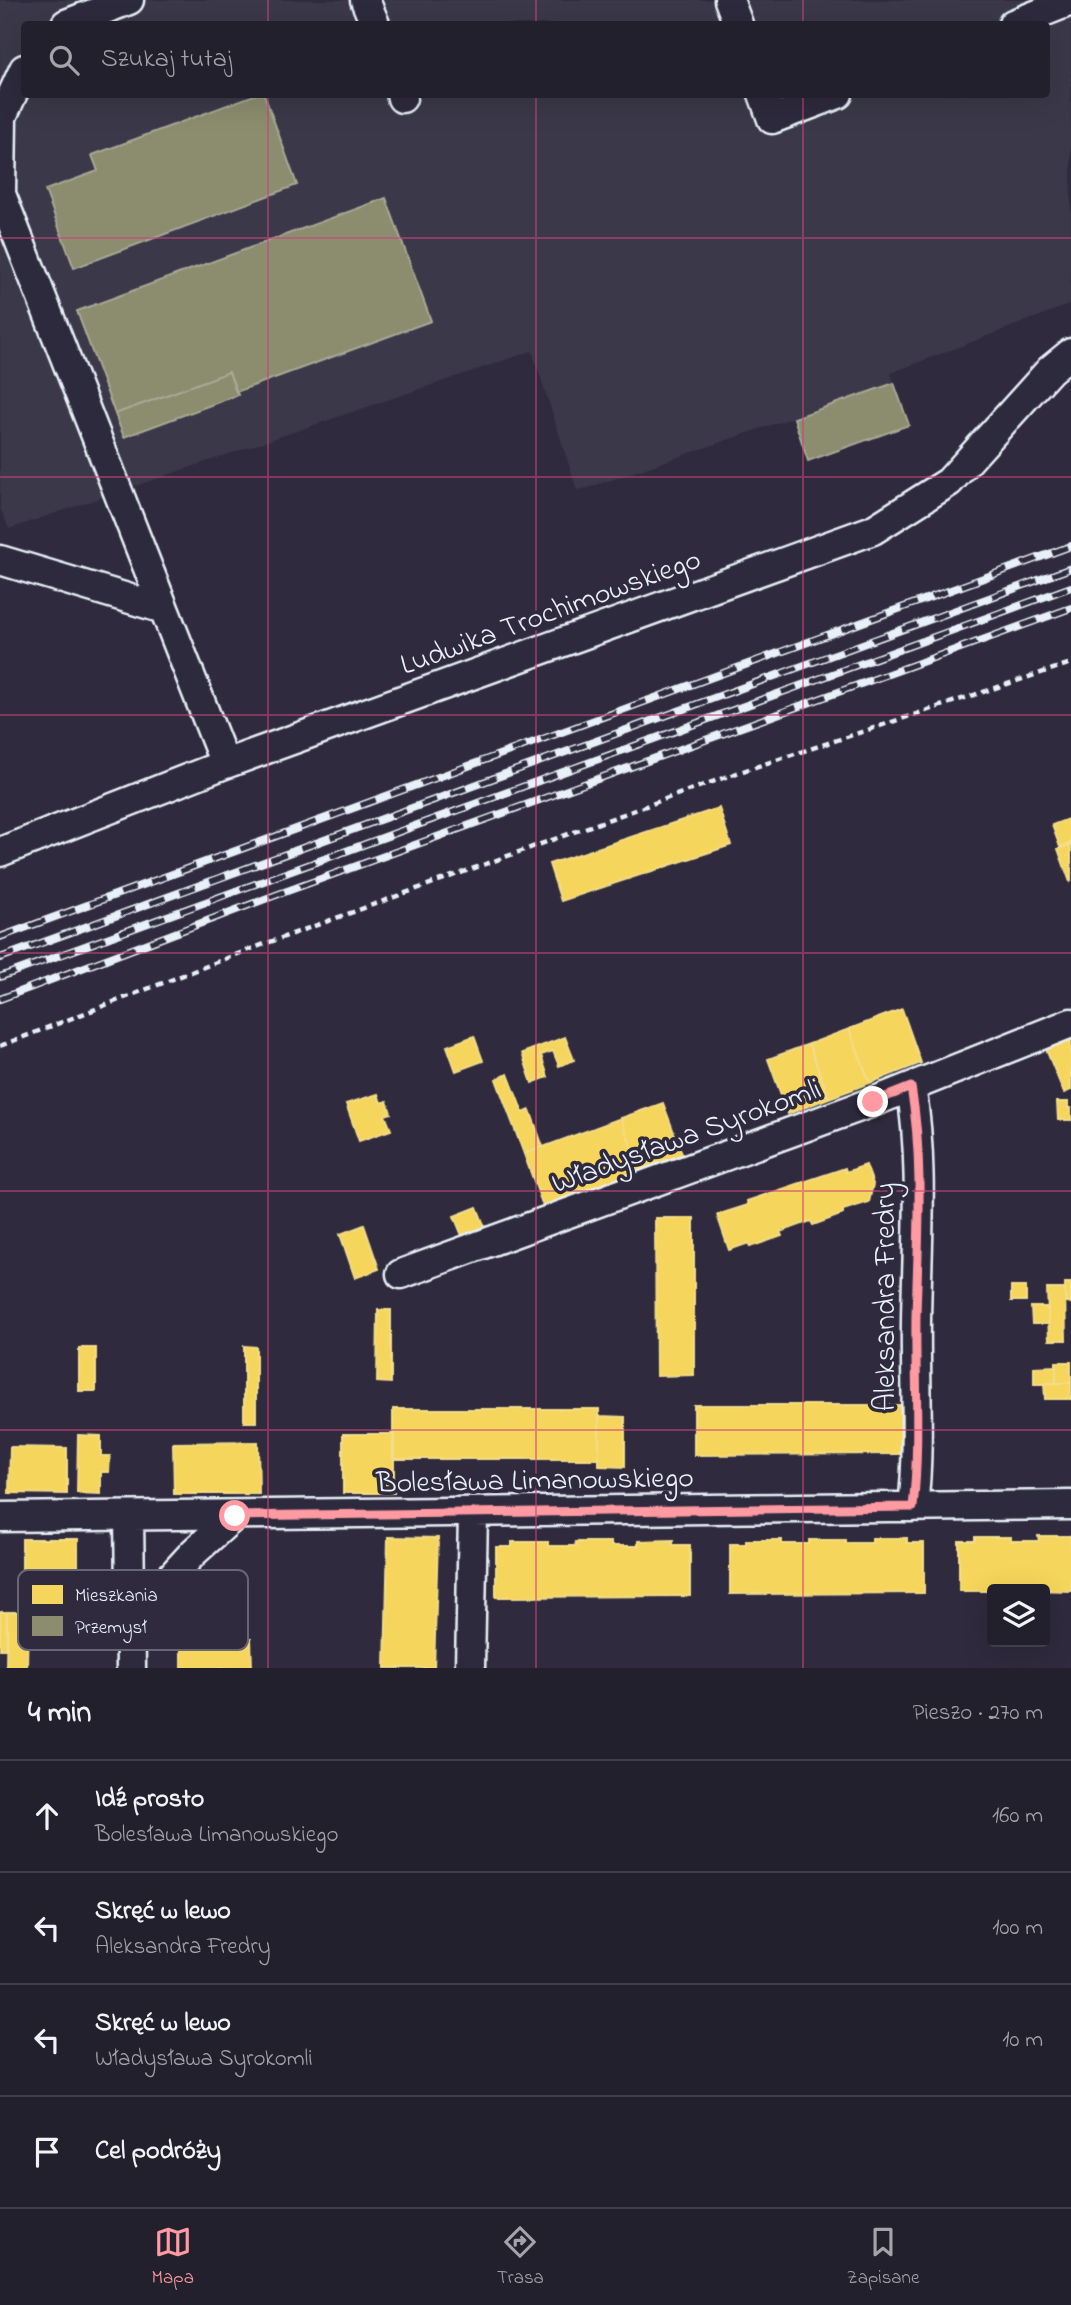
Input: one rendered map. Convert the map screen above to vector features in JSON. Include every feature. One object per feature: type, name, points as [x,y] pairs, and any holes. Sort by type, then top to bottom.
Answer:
[{"type":"street","points":[[73,21],[129,0]]},
{"type":"street","points":[[365,0],[373,21]]},
{"type":"street","points":[[729,0],[737,21]]},
{"type":"street","points":[[1021,21],[1071,1]]},
{"type":"street","points":[[21,76],[2,117],[1,194],[225,764]]},
{"type":"street","points":[[764,98],[772,119],[827,98]]},
{"type":"street","name":"Ludwika Trochimowskiego","points":[[0,852],[225,764],[873,530],[949,482],[1050,370],[1071,353]]},
{"type":"street","points":[[3,556],[164,609]]},
{"type":"street","name":"Władysława Syrokomli","points":[[401,1274],[911,1087],[1071,1023]]},
{"type":"street","name":"Aleksandra Fredry","points":[[911,1087],[917,1123],[919,1231],[915,1364],[916,1477],[913,1507]]},
{"type":"street","name":"Bolesława Limanowskiego","points":[[0,1517],[1071,1505]]},
{"type":"street","points":[[470,1668],[473,1513]]},
{"type":"street","points":[[177,1570],[235,1516]]},
{"type":"street","points":[[130,1517],[130,1570]]},
{"type":"street","points":[[130,1650],[131,1668]]},
{"type":"path","points":[[0,1046],[248,950],[737,773],[1071,663]]},
{"type":"shaded area","points":[[0,0],[1071,0],[1071,304],[891,373],[894,383],[588,488],[577,490],[532,351],[9,529],[0,508]]},
{"type":"building: Mieszkania","points":[[719,808],[731,845],[561,901],[549,864]]},
{"type":"building: Mieszkania","points":[[1071,818],[1071,843],[1060,847],[1052,825]]},
{"type":"building: Mieszkania","points":[[1071,845],[1071,881],[1070,882],[1058,849]]},
{"type":"building: Mieszkania","points":[[902,1009],[921,1063],[870,1083],[849,1029]]},
{"type":"building: Mieszkania","points":[[849,1029],[870,1083],[829,1098],[809,1044]]},
{"type":"building: Mieszkania","points":[[474,1036],[483,1061],[456,1071],[447,1046]]},
{"type":"building: Mieszkania","points":[[1071,1036],[1071,1090],[1064,1093],[1045,1047]]},
{"type":"building: Mieszkania","points":[[565,1037],[574,1060],[559,1066],[553,1051],[541,1055],[548,1077],[532,1083],[522,1053]]},
{"type":"building: Mieszkania","points":[[809,1044],[829,1098],[788,1114],[768,1059]]},
{"type":"building: Mieszkania","points":[[508,1074],[523,1113],[530,1110],[543,1147],[524,1154],[496,1079]]},
{"type":"building: Mieszkania","points":[[378,1094],[381,1103],[387,1101],[391,1113],[385,1115],[391,1130],[359,1141],[346,1104]]},
{"type":"building: Mieszkania","points":[[1057,1102],[1068,1102],[1071,1120],[1058,1120]]},
{"type":"building: Mieszkania","points":[[663,1103],[682,1154],[640,1170],[621,1118]]},
{"type":"building: Mieszkania","points":[[621,1118],[640,1170],[543,1206],[524,1154]]},
{"type":"building: Mieszkania","points":[[866,1165],[873,1184],[869,1202],[843,1210],[843,1214],[813,1225],[811,1221],[780,1232],[782,1236],[750,1247],[749,1243],[729,1250],[717,1215],[748,1205],[747,1201],[845,1168],[846,1172]]},
{"type":"building: Mieszkania","points":[[477,1207],[486,1230],[463,1238],[454,1216]]},
{"type":"building: Mieszkania","points":[[655,1218],[694,1218],[694,1375],[656,1376]]},
{"type":"building: Mieszkania","points":[[364,1225],[379,1269],[355,1278],[340,1234]]},
{"type":"building: Mieszkania","points":[[1065,1283],[1071,1283],[1071,1303],[1065,1301]]},
{"type":"building: Mieszkania","points":[[1011,1287],[1026,1287],[1026,1301],[1011,1301]]},
{"type":"building: Mieszkania","points":[[1047,1289],[1065,1289],[1066,1340],[1049,1340]]},
{"type":"building: Mieszkania","points":[[1031,1307],[1048,1307],[1048,1324],[1032,1324]]},
{"type":"building: Mieszkania","points":[[378,1310],[391,1310],[391,1383],[377,1382]]},
{"type":"building: Mieszkania","points":[[244,1346],[256,1347],[256,1422],[244,1422]]},
{"type":"building: Mieszkania","points":[[79,1348],[96,1348],[96,1391],[79,1391]]},
{"type":"building: Mieszkania","points":[[1056,1362],[1071,1362],[1071,1383],[1056,1383]]},
{"type":"building: Mieszkania","points":[[1056,1366],[1056,1383],[1034,1384],[1034,1367]]},
{"type":"building: Mieszkania","points":[[1044,1383],[1071,1383],[1071,1399],[1045,1399]]},
{"type":"building: Mieszkania","points":[[694,1405],[900,1405],[900,1454],[694,1455]]},
{"type":"building: Mieszkania","points":[[393,1409],[599,1409],[599,1459],[393,1459]]},
{"type":"building: Mieszkania","points":[[599,1416],[625,1417],[625,1467],[599,1466]]},
{"type":"building: Mieszkania","points":[[343,1434],[394,1434],[394,1493],[343,1493]]},
{"type":"building: Mieszkania","points":[[78,1435],[101,1436],[101,1456],[110,1456],[109,1472],[101,1472],[101,1494],[77,1493]]},
{"type":"building: Mieszkania","points":[[258,1442],[259,1494],[174,1494],[173,1443]]},
{"type":"building: Mieszkania","points":[[10,1447],[67,1448],[67,1494],[9,1493]]},
{"type":"building: Mieszkania","points":[[1038,1536],[1071,1536],[1071,1591],[1050,1590],[1050,1584],[987,1584],[987,1591],[959,1591],[959,1541],[975,1541],[975,1537],[1011,1537],[1011,1541],[1039,1541]]},
{"type":"building: Mieszkania","points":[[388,1537],[438,1538],[434,1668],[385,1668]]},
{"type":"building: Mieszkania","points":[[872,1538],[907,1538],[907,1543],[924,1543],[924,1593],[730,1594],[730,1544],[746,1544],[746,1540],[782,1540],[782,1544],[809,1544],[809,1540],[872,1543]]},
{"type":"building: Mieszkania","points":[[22,1539],[78,1539],[78,1570],[22,1570]]},
{"type":"building: Mieszkania","points":[[673,1540],[673,1545],[690,1545],[690,1596],[496,1597],[496,1547],[512,1547],[512,1542],[548,1542],[548,1546],[576,1546],[575,1542],[611,1542],[611,1546],[638,1546],[638,1541]]},
{"type":"building: Mieszkania","points":[[0,1612],[7,1612],[7,1649],[0,1649]]},
{"type":"building: Mieszkania","points":[[7,1612],[18,1612],[18,1650],[27,1650],[27,1668],[6,1668]]},
{"type":"building: Mieszkania","points":[[248,1638],[251,1638],[252,1668],[181,1668],[181,1650],[248,1650]]},
{"type":"building: Przemysł","points":[[246,98],[265,98],[297,185],[74,268],[45,190],[98,171],[92,155]]},
{"type":"building: Przemysł","points":[[386,198],[431,321],[236,392],[229,372],[115,414],[77,311]]},
{"type":"building: Przemysł","points":[[229,372],[238,395],[124,437],[115,414]]},
{"type":"building: Przemysł","points":[[894,383],[909,425],[808,461],[794,418]]},
{"type":"railway","points":[[0,937],[1071,546]]},
{"type":"railway","points":[[0,958],[1071,568]]},
{"type":"railway","points":[[0,977],[1071,587]]},
{"type":"railway","points":[[0,999],[265,899],[1071,608]]},
{"type":"route","points":[[235,1516],[913,1507],[916,1477],[919,1231],[917,1123],[911,1087],[873,1102]]}]
